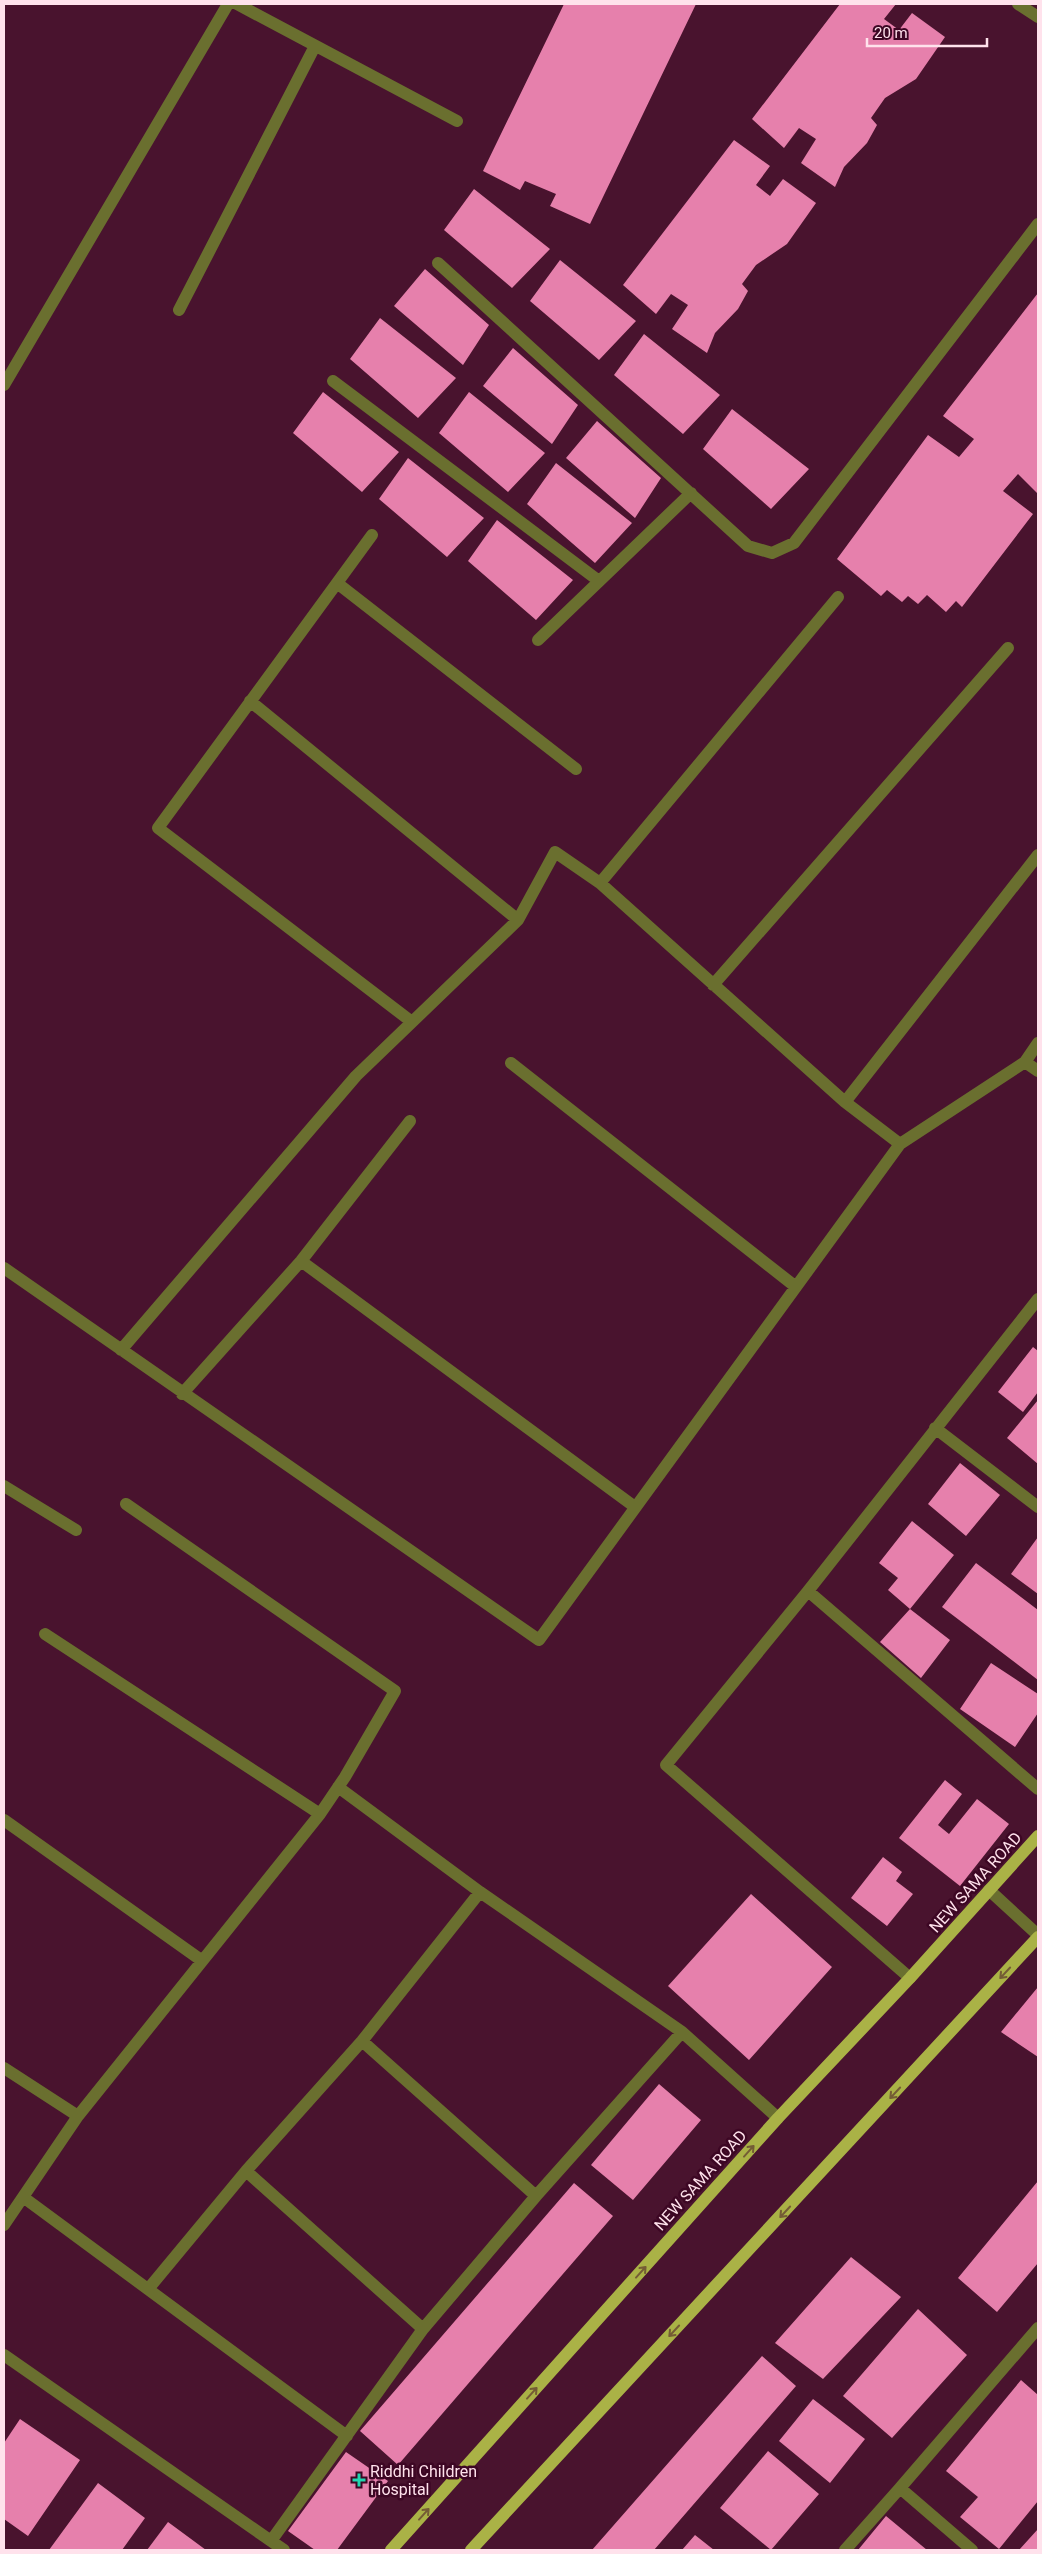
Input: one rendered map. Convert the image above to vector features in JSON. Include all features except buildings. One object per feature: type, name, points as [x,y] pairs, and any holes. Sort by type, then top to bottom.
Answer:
[{"type":"main road","name":"NEW SAMA ROAD","points":[[391,2550],[778,2118],[910,1978],[1038,1836]]},
{"type":"main road","points":[[471,2550],[1038,1936]]},
{"type":"street","points":[[4,385],[228,4]]},
{"type":"street","points":[[237,4],[457,121]]},
{"type":"street","points":[[1018,4],[1038,17]]},
{"type":"street","points":[[179,310],[315,46]]},
{"type":"street","points":[[438,264],[748,546],[772,553],[794,543],[1038,224]]},
{"type":"street","points":[[332,381],[599,581]]},
{"type":"street","points":[[538,640],[691,493]]},
{"type":"street","points":[[372,535],[158,828],[412,1022]]},
{"type":"street","points":[[337,583],[576,769]]},
{"type":"street","points":[[600,883],[838,597]]},
{"type":"street","points":[[713,985],[1008,648]]},
{"type":"street","points":[[250,700],[518,920]]},
{"type":"street","points":[[121,1350],[356,1076],[518,920],[555,852],[600,883],[845,1102],[900,1144]]},
{"type":"street","points":[[845,1102],[1038,855]]},
{"type":"street","points":[[4,1268],[182,1394],[538,1640],[900,1144],[1025,1062],[1038,1043]]},
{"type":"street","points":[[1025,1062],[1038,1071]]},
{"type":"street","points":[[511,1063],[796,1287]]},
{"type":"street","points":[[182,1394],[301,1261],[410,1121]]},
{"type":"street","points":[[301,1261],[636,1507]]},
{"type":"street","points":[[910,1978],[666,1765],[808,1590],[1038,1298]]},
{"type":"street","points":[[935,1428],[1038,1507]]},
{"type":"street","points":[[4,1486],[76,1530]]},
{"type":"street","points":[[4,2225],[78,2116],[201,1960],[320,1814],[395,1691],[126,1504]]},
{"type":"street","points":[[808,1590],[1038,1789]]},
{"type":"street","points":[[45,1634],[320,1814]]},
{"type":"street","points":[[338,1786],[480,1892],[682,2032],[778,2118]]},
{"type":"street","points":[[4,1820],[201,1960]]},
{"type":"street","points":[[989,1890],[1038,1936]]},
{"type":"street","points":[[149,2288],[246,2171],[362,2041],[480,1892]]},
{"type":"street","points":[[271,2541],[424,2329],[536,2196],[682,2032]]},
{"type":"street","points":[[362,2041],[536,2196]]},
{"type":"street","points":[[4,2068],[78,2116]]},
{"type":"street","points":[[246,2171],[424,2329]]},
{"type":"street","points":[[23,2197],[149,2288],[347,2436]]},
{"type":"street","points":[[845,2550],[1038,2328]]},
{"type":"street","points":[[4,2355],[284,2550]]},
{"type":"street","points":[[900,2488],[972,2550]]},
{"type":"place","name":"Riddhi Children Hospital","points":[[359,2480]]}]
